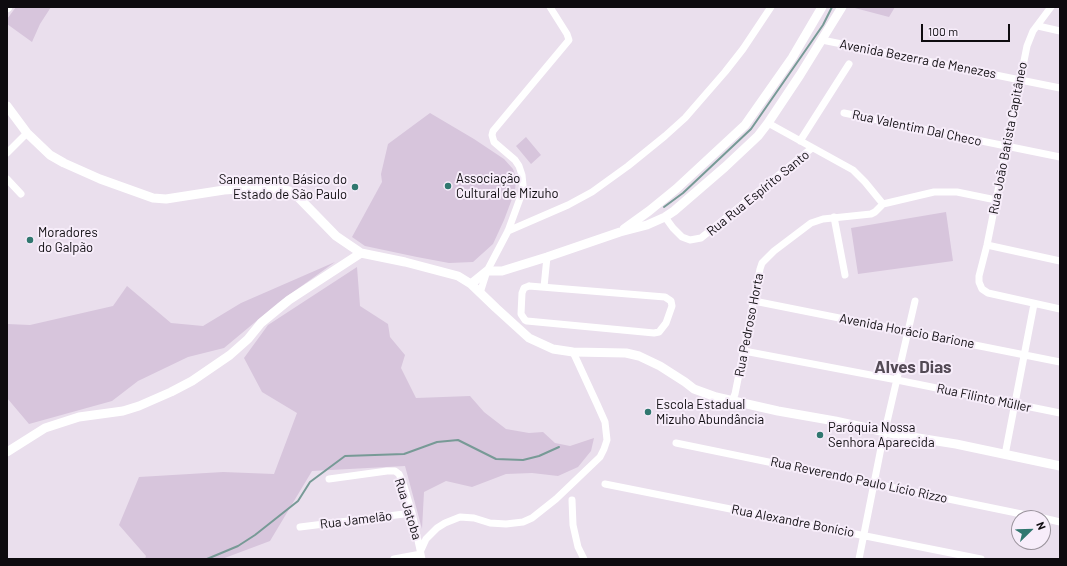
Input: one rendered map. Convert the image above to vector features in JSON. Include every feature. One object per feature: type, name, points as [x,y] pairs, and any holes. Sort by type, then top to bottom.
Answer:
[{"type":"street","points":[[480,293],[487,271],[508,231],[522,193],[522,175],[515,160],[494,142],[492,138],[493,131],[569,40],[567,34],[550,7]]},
{"type":"street","points":[[508,231],[568,205],[592,192],[628,166],[665,136],[685,118],[743,50],[771,7]]},
{"type":"street","points":[[620,232],[659,203],[702,166],[745,124],[792,58],[822,7]]},
{"type":"street","points":[[471,284],[487,271],[502,271],[620,232],[647,225],[664,217],[681,206],[751,144],[768,123],[842,7]]},
{"type":"street","name":"Rua João Batista Capitâneo","points":[[1034,304],[988,293],[982,289],[979,282],[979,276],[987,246],[1006,146],[1029,41],[1033,31],[1051,7]]},
{"type":"street","points":[[1038,26],[1060,30]]},
{"type":"street","name":"Avenida Bezerra de Menezes","points":[[822,40],[1060,88]]},
{"type":"street","points":[[800,141],[849,64]]},
{"type":"street","points":[[7,106],[27,133],[44,150],[64,163],[100,179],[153,198],[166,199],[224,190],[259,188],[290,191],[299,198],[336,236],[361,253],[458,276],[471,284],[529,338],[553,349],[573,352],[626,353],[639,356],[660,366],[694,389],[716,397],[1060,466]]},
{"type":"street","name":"Rua Valentim Dal Checo","points":[[844,113],[1060,157]]},
{"type":"street","points":[[768,123],[853,170],[865,182],[882,204]]},
{"type":"street","points":[[7,152],[27,133]]},
{"type":"street","name":"Rua Rua Espírito Santo","points":[[664,217],[677,232],[685,238],[693,240],[701,238],[812,148]]},
{"type":"street","points":[[7,179],[21,194]]},
{"type":"street","name":"Rua Pedroso Horta","points":[[732,401],[735,394],[762,263],[767,257],[811,223],[817,220],[834,217],[871,214],[876,212],[882,204],[924,194],[945,191],[996,200]]},
{"type":"street","points":[[659,203],[657,210],[659,214],[664,217]]},
{"type":"street","points":[[834,217],[845,275]]},
{"type":"street","points":[[987,246],[1060,261]]},
{"type":"street","points":[[7,452],[45,428],[79,417],[123,411],[139,406],[172,392],[192,381],[230,355],[248,339],[261,323],[289,300],[361,253]]},
{"type":"street","points":[[544,287],[547,257]]},
{"type":"street","points":[[530,286],[544,287],[665,297],[669,299],[672,306],[666,323],[659,332],[654,333],[525,320],[521,314],[522,293],[524,288],[530,286]]},
{"type":"street","name":"Avenida Horácio Barione","points":[[754,301],[1060,362]]},
{"type":"street","points":[[859,559],[885,432],[915,301]]},
{"type":"street","points":[[1004,454],[1034,304],[1060,309]]},
{"type":"street","name":"Rua Filinto Müller","points":[[744,351],[1060,413]]},
{"type":"street","points":[[394,559],[421,554],[426,539],[437,528],[460,517],[474,518],[490,523],[506,524],[523,522],[532,518],[556,499],[600,457],[607,440],[604,422],[573,352]]},
{"type":"street","name":"Rua Reverendo Paulo Lício Rizzo","points":[[676,443],[1011,512]]},
{"type":"street","name":"Rua Jatoba","points":[[328,479],[392,471],[399,474],[412,513],[421,554]]},
{"type":"street","name":"Rua Alexandre Bonício","points":[[605,484],[980,559]]},
{"type":"street","points":[[572,500],[573,526],[578,547],[584,559]]},
{"type":"street","name":"Rua Jamelão","points":[[300,527],[412,513]]},
{"type":"shaded area","points":[[16,7],[51,7],[40,24],[32,42],[7,24],[7,19]]},
{"type":"shaded area","points":[[851,7],[895,7],[889,17]]},
{"type":"shaded area","name":"Associação Cultural de Mizuho","points":[[430,113],[504,159],[513,169],[516,178],[515,191],[493,244],[473,262],[449,263],[417,257],[365,246],[352,237],[382,182],[381,174],[388,144]]},
{"type":"shaded area","points":[[526,137],[541,155],[531,164],[516,146]]},
{"type":"shaded area","points":[[946,212],[953,261],[858,274],[851,228]]},
{"type":"shaded area","points":[[335,262],[278,303],[224,348],[188,357],[138,381],[112,401],[29,424],[7,398],[7,324],[30,325],[113,306],[127,286],[171,323],[203,326],[241,303]]},
{"type":"shaded area","points":[[357,267],[360,306],[388,324],[390,337],[405,355],[401,368],[416,398],[470,396],[484,412],[506,429],[529,433],[543,432],[555,443],[570,446],[594,438],[591,451],[578,467],[558,476],[532,473],[506,474],[472,487],[446,481],[424,492],[422,529],[405,466],[312,471],[270,541],[222,559],[145,559],[146,556],[119,525],[139,477],[223,472],[274,474],[297,413],[262,392],[244,358],[268,325]]},
{"type":"waterway","points":[[664,207],[683,193],[751,129],[823,25],[832,7]]},
{"type":"waterway","points":[[207,559],[238,546],[255,535],[298,501],[310,482],[345,456],[404,454],[437,442],[458,440],[496,459],[523,460],[539,456],[559,447]]},
{"type":"place","name":"Associação Cultural de Mizuho","points":[[448,186]]},
{"type":"place","name":"Saneamento Básico do Estado de São Paulo","points":[[355,187]]},
{"type":"place","name":"Moradores do Galpão","points":[[30,240]]},
{"type":"place","name":"Escola Estadual Mizuho Abundância","points":[[648,412]]},
{"type":"place","name":"Paróquia Nossa Senhora Aparecida","points":[[820,435]]},
{"type":"district","name":"Alves Dias","points":[[913,367]]}]
